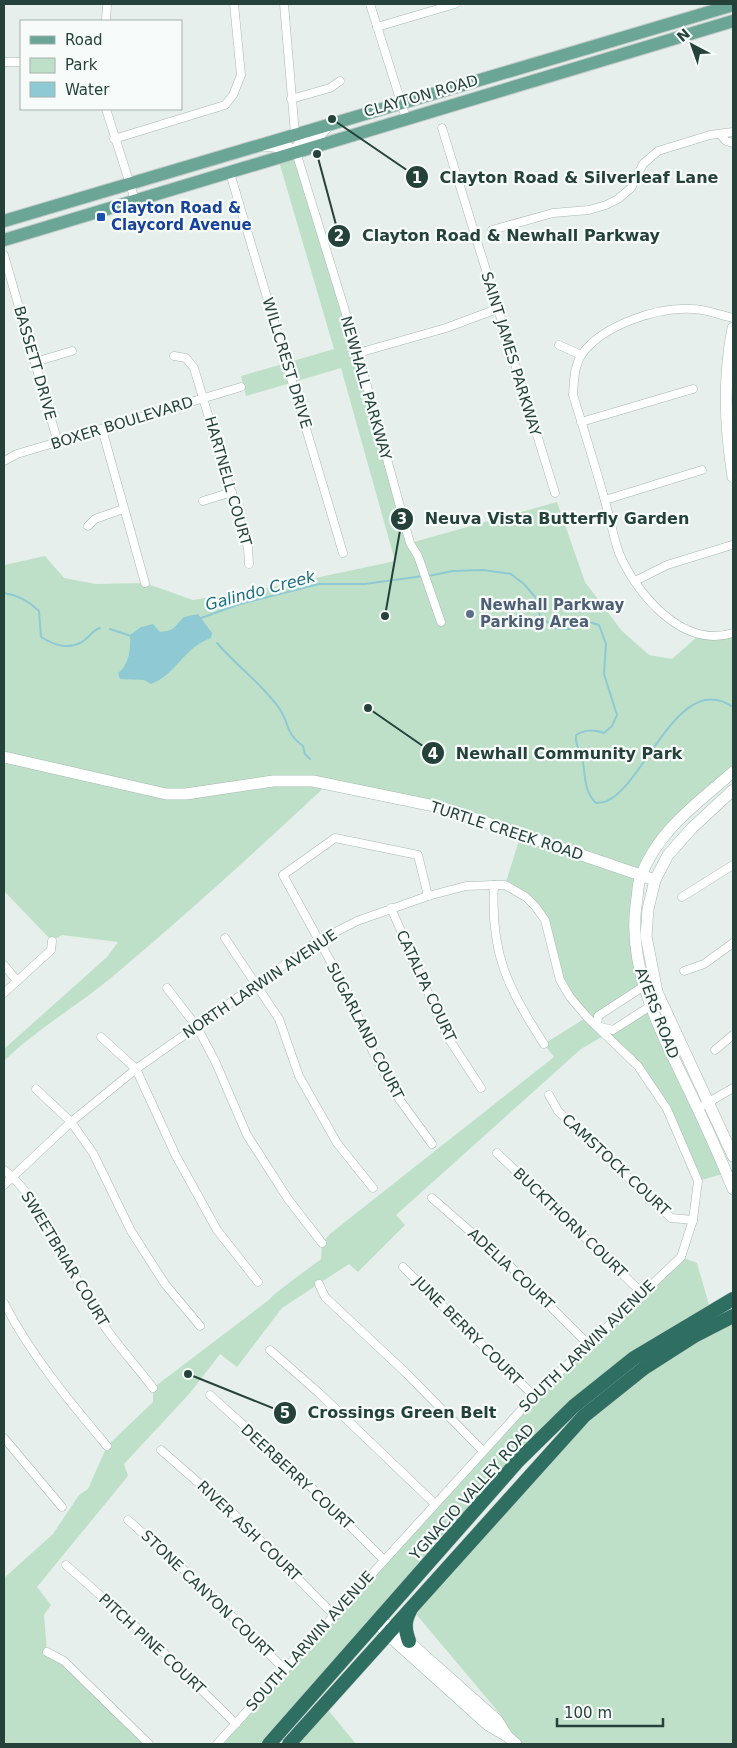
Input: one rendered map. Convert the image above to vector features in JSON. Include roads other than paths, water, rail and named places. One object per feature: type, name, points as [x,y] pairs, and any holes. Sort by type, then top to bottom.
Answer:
[{"type":"highway","name":"YGNACIO VALLEY ROAD","points":[[268,1744],[518,1462],[574,1406],[634,1358],[733,1299]]},
{"type":"highway","points":[[289,1744],[389,1630],[584,1416],[652,1363],[694,1336],[733,1316]]},
{"type":"highway","points":[[408,1641],[405,1630],[406,1618],[417,1600]]},
{"type":"main road","name":"CLAYTON ROAD","points":[[4,221],[264,145],[401,102],[733,6]]},
{"type":"main road","name":"CLAYTON ROAD","points":[[4,240],[135,200],[230,174],[406,118],[733,21]]},
{"type":"street","points":[[106,20],[107,4]]},
{"type":"street","points":[[114,139],[225,105],[233,94],[241,75],[234,4]]},
{"type":"street","points":[[284,4],[295,134]]},
{"type":"street","points":[[370,4],[406,118]]},
{"type":"street","points":[[378,27],[455,4]]},
{"type":"street","points":[[4,62],[20,62]]},
{"type":"street","points":[[291,99],[330,88],[340,81]]},
{"type":"street","points":[[106,110],[135,200]]},
{"type":"street","points":[[264,145],[289,148],[296,152],[299,145],[317,138],[330,124]]},
{"type":"street","name":"SAINT JAMES PARKWAY","points":[[442,128],[555,494]]},
{"type":"street","points":[[492,230],[554,213],[589,210],[606,205],[618,199],[631,188],[643,164],[658,151],[733,132]]},
{"type":"street","points":[[720,134],[726,142],[733,143]]},
{"type":"street","name":"NEWHALL PARKWAY","points":[[296,152],[358,353],[410,543],[421,565],[441,622]]},
{"type":"street","name":"WILLCREST DRIVE","points":[[230,174],[343,553]]},
{"type":"street","name":"BASSETT DRIVE","points":[[4,255],[58,443]]},
{"type":"street","points":[[358,353],[446,328],[497,309]]},
{"type":"street","points":[[733,318],[694,309],[672,309],[625,323],[599,335],[581,355],[575,372],[573,395],[619,552],[635,581],[647,597],[672,621],[698,636],[722,637],[733,633]]},
{"type":"street","points":[[733,328],[727,358],[725,398],[727,436],[733,477]]},
{"type":"street","points":[[559,345],[581,355]]},
{"type":"street","points":[[35,362],[72,351]]},
{"type":"street","points":[[733,354],[731,393],[733,422]]},
{"type":"street","name":"HARTNELL COURT","points":[[174,356],[186,358],[194,368],[248,548],[248,564]]},
{"type":"street","name":"BOXER BOULEVARD","points":[[4,461],[17,454],[241,386]]},
{"type":"street","points":[[581,422],[693,389]]},
{"type":"street","points":[[102,429],[145,584]]},
{"type":"street","points":[[605,500],[702,470]]},
{"type":"street","points":[[203,501],[232,492]]},
{"type":"street","points":[[88,526],[95,519],[123,508]]},
{"type":"street","points":[[635,581],[667,565],[732,545]]},
{"type":"street","name":"TURTLE CREEK ROAD","points":[[4,757],[166,794],[186,794],[272,781],[313,781],[444,808],[654,880]]},
{"type":"street","name":"AYERS ROAD","points":[[731,778],[688,810],[670,828],[641,876],[635,908],[635,929],[637,960],[644,986],[668,1046],[733,1189]]},
{"type":"street","name":"AYERS ROAD","points":[[733,790],[668,855],[654,880],[648,909],[646,936],[657,992],[733,1156]]},
{"type":"street","name":"SUGARLAND COURT","points":[[428,896],[418,855],[335,838],[283,875],[349,995],[373,1052],[394,1092],[432,1144]]},
{"type":"street","points":[[682,897],[733,865]]},
{"type":"street","points":[[494,885],[492,918],[503,972],[522,1010],[544,1044]]},
{"type":"street","name":"NORTH LARWIN AVENUE","points":[[4,1185],[71,1122],[136,1069],[257,986],[318,941],[357,920],[428,896],[466,886],[505,885],[526,897],[545,920],[560,980],[570,998],[597,1026]]},
{"type":"street","name":"CATALPA COURT","points":[[391,908],[447,1036],[480,1088]]},
{"type":"street","points":[[225,938],[279,1019],[299,1076],[337,1143],[373,1188]]},
{"type":"street","points":[[4,993],[51,950],[52,941]]},
{"type":"street","points":[[684,971],[704,964],[733,943]]},
{"type":"street","points":[[4,965],[17,981]]},
{"type":"street","points":[[644,986],[657,992],[652,1005],[613,1030],[597,1026],[598,1016],[644,986]]},
{"type":"street","points":[[167,988],[197,1027],[215,1061],[247,1135],[288,1200],[322,1243]]},
{"type":"street","name":"SOUTH LARWIN AVENUE","points":[[216,1744],[335,1616],[383,1559],[482,1450],[534,1396],[681,1257],[692,1220],[698,1181],[667,1109],[638,1066],[597,1026]]},
{"type":"street","points":[[715,1050],[733,1036]]},
{"type":"street","points":[[101,1037],[136,1069],[176,1156],[217,1230],[258,1282]]},
{"type":"street","points":[[698,1109],[733,1088]]},
{"type":"street","points":[[36,1089],[71,1122],[93,1153],[131,1231],[165,1284],[200,1326]]},
{"type":"street","name":"CAMSTOCK COURT","points":[[549,1096],[558,1111],[671,1218],[692,1220]]},
{"type":"street","name":"BUCKTHORN COURT","points":[[498,1153],[642,1293]]},
{"type":"street","points":[[4,1170],[13,1176]]},
{"type":"street","name":"SWEETBRIAR COURT","points":[[13,1176],[36,1208],[98,1317],[153,1388]]},
{"type":"street","name":"ADELIA COURT","points":[[432,1198],[512,1268],[588,1344]]},
{"type":"street","name":"JUNE BERRY COURT","points":[[403,1267],[534,1396]]},
{"type":"street","points":[[319,1284],[325,1297],[405,1372],[482,1450]]},
{"type":"street","points":[[4,1303],[15,1325],[68,1400],[107,1446]]},
{"type":"street","points":[[270,1350],[320,1393],[434,1503]]},
{"type":"street","name":"DEERBERRY COURT","points":[[210,1395],[299,1475],[383,1559]]},
{"type":"street","points":[[4,1438],[62,1507]]},
{"type":"street","name":"RIVER ASH COURT","points":[[161,1450],[233,1512],[335,1616]]},
{"type":"street","name":"STONE CANYON COURT","points":[[128,1520],[204,1588],[285,1670]]},
{"type":"street","name":"PITCH PINE COURT","points":[[66,1565],[153,1642],[236,1724]]},
{"type":"street","points":[[378,1622],[408,1641],[497,1720],[507,1736]]},
{"type":"street","points":[[389,1630],[488,1725],[507,1736],[516,1744]]},
{"type":"street","points":[[47,1652],[64,1661],[150,1744]]},
{"type":"water","points":[[198,614],[212,633],[211,638],[186,654],[167,675],[151,684],[144,680],[120,679],[118,673],[125,666],[130,646],[130,635],[141,627],[153,624],[160,632],[169,630],[174,628],[184,617]]},
{"type":"waterway","name":"Galindo Creek","points":[[428,576],[453,571],[483,570],[511,574],[524,584],[536,598],[540,616],[555,628],[569,629],[586,621],[599,625],[606,644],[604,674],[617,715],[612,726],[604,733],[587,731],[576,735],[587,788],[596,803],[606,802],[621,790],[636,773],[664,733],[680,715],[696,703],[714,699],[733,707]]},
{"type":"waterway","name":"Galindo Creek","points":[[201,618],[240,604],[319,584],[365,584],[423,576]]},
{"type":"waterway","name":"Galindo Creek","points":[[4,593],[23,599],[39,611],[41,637],[61,646],[76,644],[100,628]]},
{"type":"waterway","name":"Galindo Creek","points":[[110,629],[131,636]]},
{"type":"waterway","points":[[217,643],[272,699],[279,708],[293,737],[303,746],[305,754],[310,759]]},
{"type":"place","name":"Clayton Road & Silverleaf Lane","points":[[332,119]]},
{"type":"place","name":"Clayton Road & Newhall Parkway","points":[[317,154]]},
{"type":"place","name":"Clayton Road & Claycord Avenue","points":[[101,217]]},
{"type":"place","name":"Newhall Parkway Parking Area","points":[[470,614]]},
{"type":"place","name":"Neuva Vista Butterfly Garden","points":[[385,616]]},
{"type":"place","name":"Newhall Community Park","points":[[368,708]]},
{"type":"place","name":"Crossings Green Belt","points":[[188,1374]]}]
